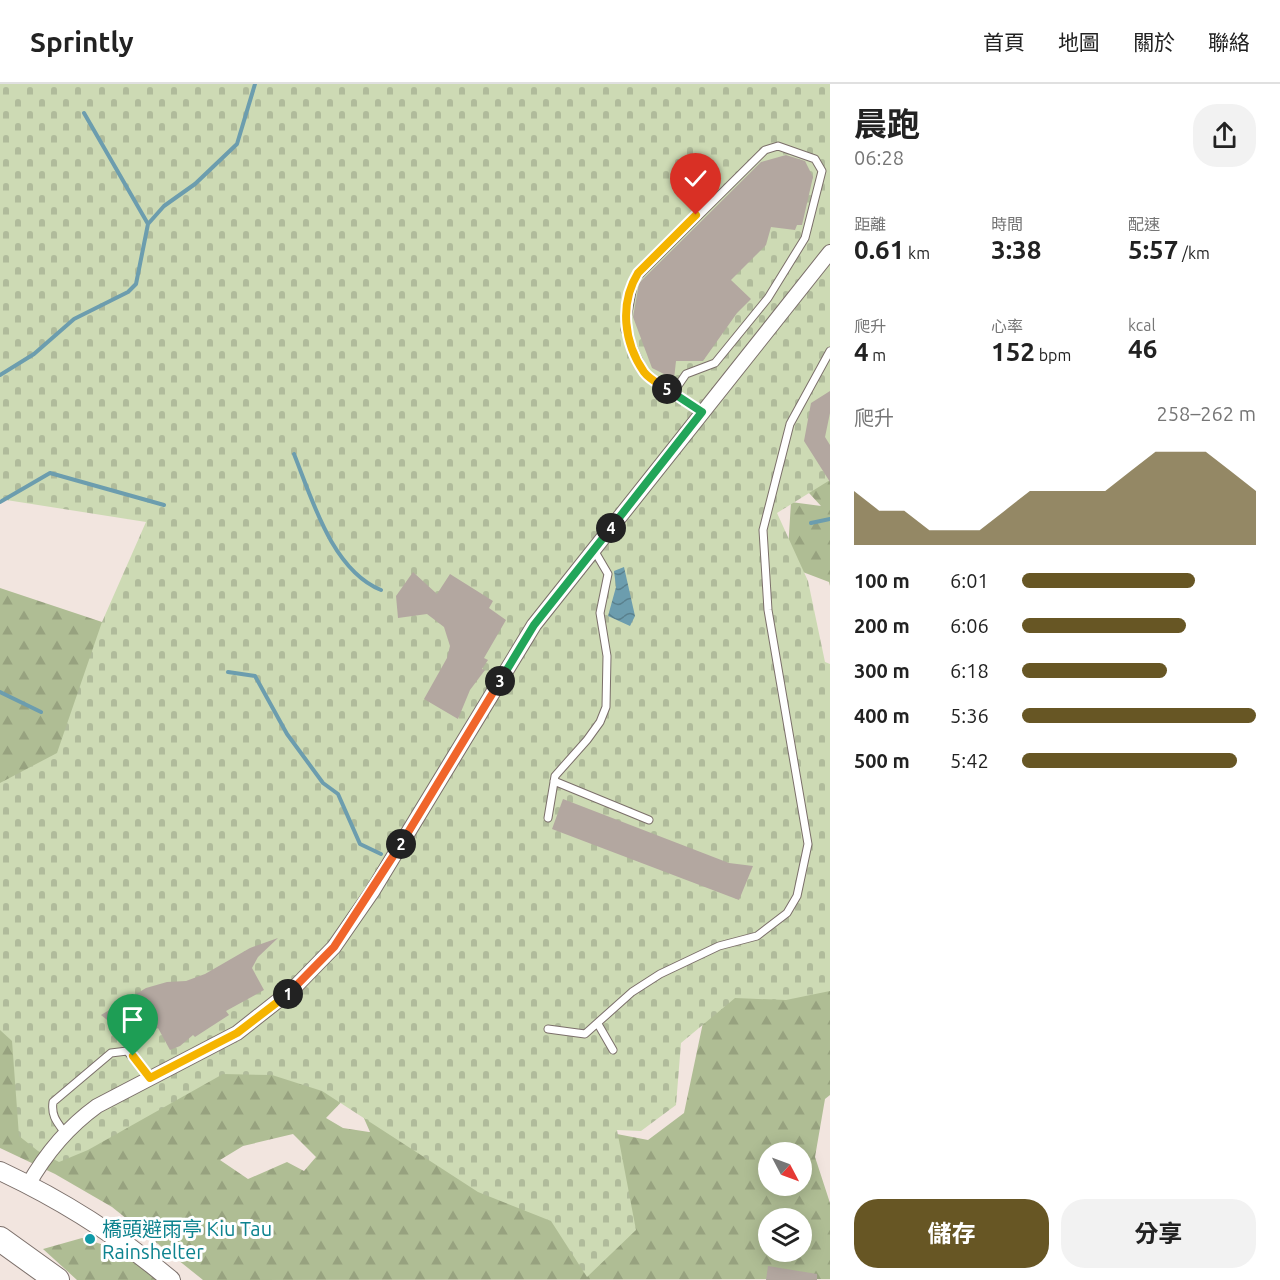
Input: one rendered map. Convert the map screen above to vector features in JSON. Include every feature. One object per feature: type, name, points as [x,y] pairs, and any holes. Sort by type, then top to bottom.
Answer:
[{"type":"highway","points":[[0,1239],[57,1280]]},
{"type":"main road","points":[[0,1171],[111,1233],[171,1280]]},
{"type":"street","points":[[28,1185],[65,1133],[97,1106],[237,1033],[270,1010],[334,947],[372,892],[534,625],[830,252]]},
{"type":"lane","points":[[673,393],[686,374],[715,363],[768,298],[805,238],[822,171],[815,159],[778,146],[765,150],[755,157],[634,280],[625,330],[644,372],[673,393],[702,412]]},
{"type":"lane","points":[[548,1029],[585,1034],[632,992],[660,974],[719,946],[757,936],[787,913],[797,896],[808,844],[768,610],[763,530],[790,424],[830,351]]},
{"type":"lane","points":[[548,818],[555,776],[600,722],[606,707],[607,656],[600,613],[608,574],[594,550]]},
{"type":"lane","points":[[554,781],[650,820]]},
{"type":"lane","points":[[598,1024],[613,1050]]},
{"type":"lane","points":[[65,1133],[55,1120],[52,1112],[53,1102],[111,1053],[128,1051],[150,1078]]},
{"type":"green space","points":[[0,84],[830,84],[830,480],[777,513],[808,581],[825,662],[830,664],[830,991],[786,1000],[735,998],[681,1043],[676,1105],[641,1131],[617,1130],[636,1230],[587,1277],[551,1221],[478,1192],[322,1091],[272,1075],[223,1074],[88,1150],[59,1162],[38,1151],[19,1136],[12,1041],[0,1030],[0,783],[57,753],[102,622],[146,522],[0,499]]},
{"type":"green space","points":[[830,473],[830,586],[829,582],[787,566],[791,502],[821,506],[798,481]]},
{"type":"green space","points":[[0,588],[102,622],[280,1041],[596,1130],[648,1140],[684,1113],[709,994],[830,881],[830,1095],[825,1099],[815,1157],[830,1203],[830,1279],[203,1280],[112,1207],[55,1174],[0,1148]],"holes":[[[352,1091],[370,1132],[343,1128],[326,1118]],[[293,1134],[316,1157],[304,1171],[287,1162],[248,1179],[220,1160],[243,1146]]]},
{"type":"green space","points":[[82,1238],[129,1253],[158,1280],[77,1280],[43,1249]]},
{"type":"water","points":[[624,567],[635,616],[630,626],[608,616],[616,587],[614,571]]},
{"type":"building","points":[[786,155],[805,161],[813,177],[802,225],[797,225],[795,230],[771,227],[766,245],[731,280],[751,299],[737,313],[703,361],[676,361],[674,379],[652,368],[633,317],[639,283],[761,162]]},
{"type":"building","points":[[830,391],[830,413],[825,437],[830,445],[830,482],[804,441],[811,403]]},
{"type":"building","points":[[413,572],[437,594],[450,574],[493,601],[489,608],[506,620],[484,658],[488,660],[482,669],[485,670],[470,690],[458,719],[424,699],[447,658],[450,646],[444,627],[427,614],[398,618],[396,596]]},
{"type":"building","points":[[563,799],[729,863],[753,866],[739,900],[552,829]]},
{"type":"building","points":[[278,938],[258,957],[252,968],[264,990],[226,1011],[229,1015],[195,1037],[193,1035],[180,1046],[170,1050],[158,1028],[136,1038],[137,1026],[116,1027],[101,1015],[146,988],[167,982],[186,981],[205,974],[250,948]]},
{"type":"building","points":[[768,1266],[817,1274],[817,1280],[766,1280]]},
{"type":"waterway","points":[[0,375],[34,354],[74,319],[128,292],[136,284],[148,224],[164,206],[195,184],[237,144],[255,84]]},
{"type":"waterway","points":[[84,113],[148,224]]},
{"type":"waterway","points":[[294,454],[317,512],[337,550],[349,567],[364,580],[381,590]]},
{"type":"waterway","points":[[0,502],[50,473],[164,505]]},
{"type":"waterway","points":[[811,523],[830,519]]},
{"type":"waterway","points":[[228,672],[255,676],[287,734],[323,783],[338,794],[360,844],[381,854]]},
{"type":"waterway","points":[[0,692],[41,712]]},
{"type":"place","name":"橋頭避雨亭 Kiu Tau Rainshelter","points":[[90,1239]]},
{"type":"route","points":[[133,1056],[150,1078],[237,1033],[270,1010],[334,947],[372,892],[534,625],[702,412],[644,372],[625,330],[624,321],[634,280],[638,273],[696,215]]}]
